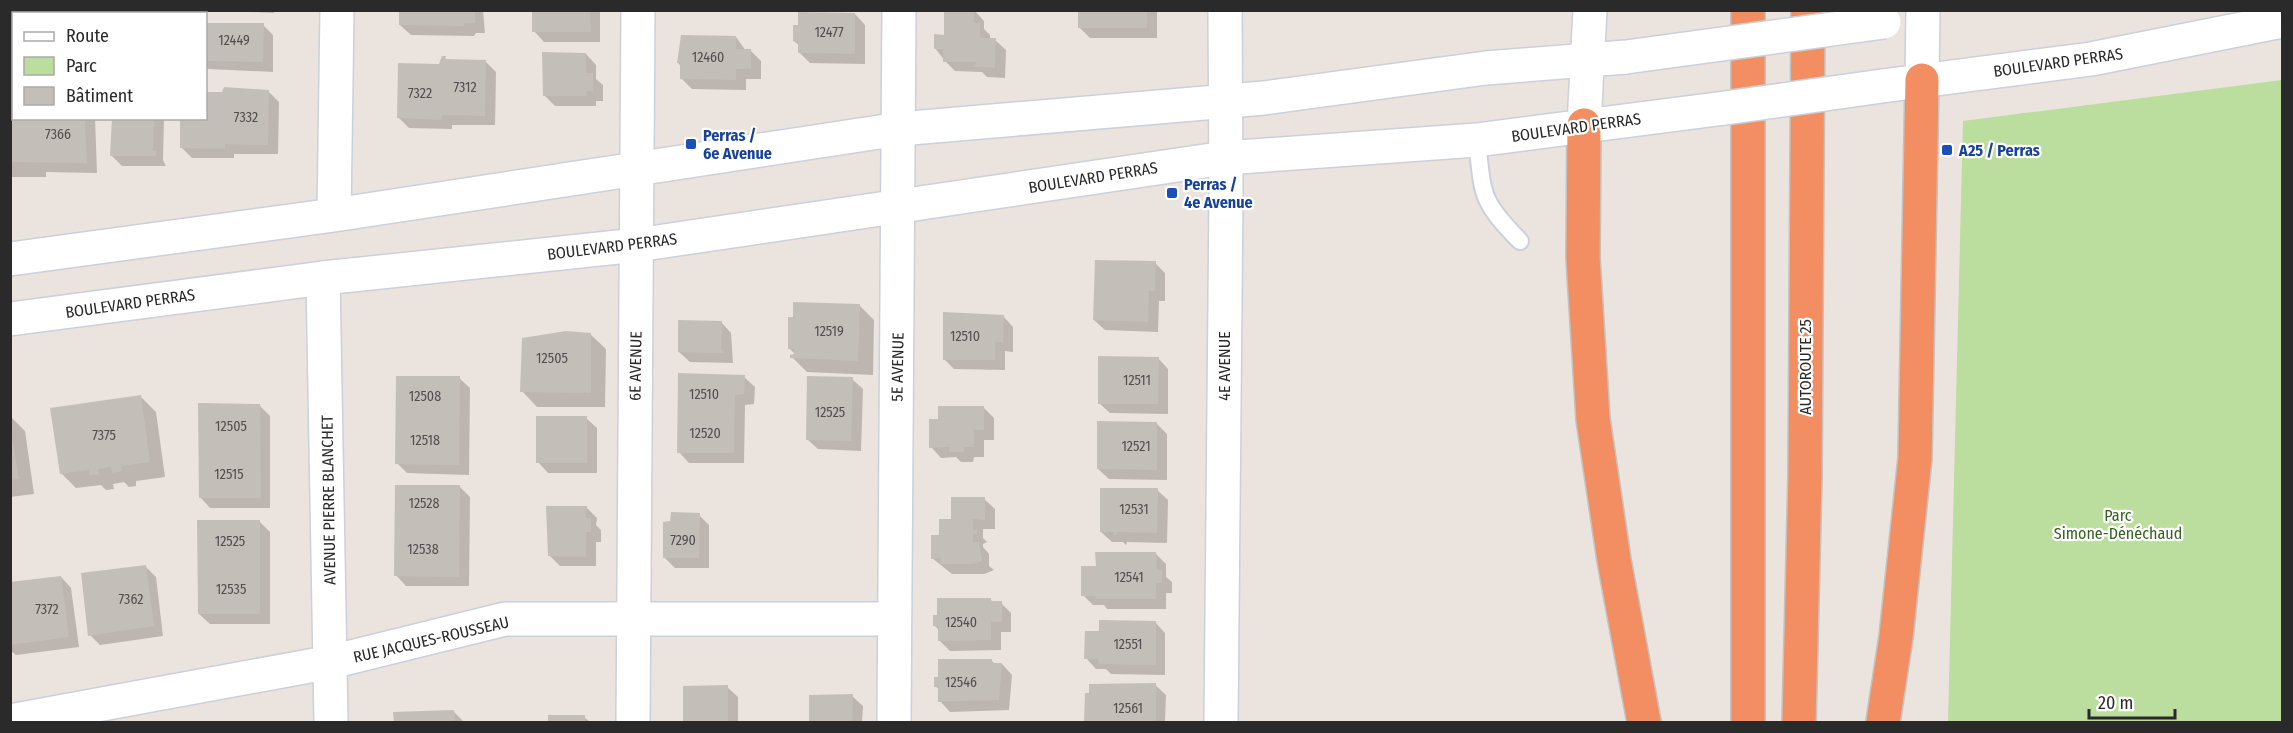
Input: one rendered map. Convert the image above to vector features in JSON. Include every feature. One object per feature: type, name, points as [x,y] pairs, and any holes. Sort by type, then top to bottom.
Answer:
[{"type":"highway","points":[[1748,10],[1748,723]]},
{"type":"highway","name":"AUTOROUTE 25","points":[[1799,723],[1805,476],[1808,10]]},
{"type":"highway","points":[[1883,723],[1901,597],[1915,458],[1922,80]]},
{"type":"highway","points":[[1584,125],[1581,166],[1585,308],[1593,419],[1614,560],[1644,723]]},
{"type":"main road","points":[[334,215],[337,10]]},
{"type":"main road","name":"6E AVENUE","points":[[633,723],[638,10]]},
{"type":"main road","name":"5E AVENUE","points":[[894,723],[899,10]]},
{"type":"main road","name":"4E AVENUE","points":[[1221,723],[1225,10]]},
{"type":"main road","points":[[1584,125],[1590,10]]},
{"type":"main road","points":[[10,259],[334,215],[636,167],[899,129],[1264,98],[1486,68],[1626,57],[1884,22],[1922,10],[1922,80]]},
{"type":"main road","name":"BOULEVARD PERRAS","points":[[10,319],[323,278],[637,245],[1225,158],[1540,134],[1584,125],[2091,59],[2283,21]]},
{"type":"main road","name":"AVENUE PIERRE BLANCHET","points":[[323,278],[331,723]]},
{"type":"main road","name":"RUE JACQUES-ROUSSEAU","points":[[10,721],[331,662],[505,619],[893,619]]},
{"type":"lane","points":[[1477,140],[1485,201],[1492,212],[1520,242]]},
{"type":"green space","name":"Parc Simone-Dénéchaud","points":[[2282,80],[2282,722],[1948,722],[1963,121]]},
{"type":"building","points":[[399,10],[475,10],[475,23],[465,23],[464,26],[399,25]]},
{"type":"building","points":[[532,10],[590,10],[591,32],[532,32]]},
{"type":"building","points":[[944,10],[974,10],[974,23],[980,23],[980,38],[996,38],[995,68],[975,67],[976,62],[943,62],[943,49],[934,49],[934,34],[944,35]]},
{"type":"building","points":[[1078,10],[1147,10],[1147,28],[1078,28]]},
{"type":"building","points":[[798,12],[855,13],[855,54],[798,53],[798,42],[793,41],[793,25],[798,25]]},
{"type":"building","points":[[207,23],[264,23],[263,62],[207,61]]},
{"type":"building","points":[[681,35],[736,36],[736,49],[751,49],[751,69],[736,69],[736,80],[680,79],[680,63],[677,63]]},
{"type":"building","points":[[542,52],[586,53],[586,73],[593,73],[593,91],[586,91],[587,96],[543,96]]},
{"type":"building","points":[[442,56],[446,56],[445,59],[486,60],[485,116],[442,115],[442,120],[397,118],[398,63],[439,64]]},
{"type":"building","points":[[224,87],[269,90],[268,145],[225,144],[225,149],[180,148],[180,120],[207,120],[207,92],[222,92]]},
{"type":"building","points":[[10,88],[12,88],[12,120],[85,120],[87,163],[10,162]]},
{"type":"building","points":[[112,120],[154,120],[153,151],[156,151],[156,156],[110,156]]},
{"type":"building","points":[[1095,260],[1156,261],[1155,291],[1149,291],[1148,322],[1093,320]]},
{"type":"building","points":[[793,302],[860,304],[858,361],[790,358],[790,355],[794,354],[794,349],[788,349],[788,317],[793,317]]},
{"type":"building","points":[[943,312],[1004,315],[1003,342],[995,342],[995,360],[943,360]]},
{"type":"building","points":[[678,320],[722,321],[721,349],[725,353],[678,352]]},
{"type":"building","points":[[566,331],[591,333],[591,393],[520,392],[522,338]]},
{"type":"building","points":[[1098,356],[1159,357],[1158,404],[1098,404]]},
{"type":"building","points":[[678,373],[745,375],[744,394],[735,395],[734,453],[677,453]]},
{"type":"building","points":[[396,376],[460,376],[459,465],[395,464]]},
{"type":"building","points":[[807,376],[853,377],[851,441],[806,440]]},
{"type":"building","points":[[141,395],[150,462],[121,466],[122,471],[112,473],[111,467],[98,469],[99,474],[89,475],[89,470],[60,474],[50,408]]},
{"type":"building","points":[[198,403],[260,404],[261,498],[199,498]]},
{"type":"building","points":[[938,406],[984,406],[984,430],[974,430],[974,447],[964,447],[964,452],[949,452],[949,447],[929,448],[929,419],[938,419]]},
{"type":"building","points":[[536,416],[587,416],[587,463],[536,463]]},
{"type":"building","points":[[1097,421],[1157,422],[1157,470],[1097,469]]},
{"type":"building","points":[[10,424],[19,479],[10,480]]},
{"type":"building","points":[[395,485],[460,485],[459,577],[394,576]]},
{"type":"building","points":[[1100,488],[1158,488],[1157,533],[1117,532],[1117,535],[1114,535],[1114,532],[1100,532]]},
{"type":"building","points":[[951,497],[985,497],[985,520],[973,519],[973,530],[977,530],[977,534],[973,534],[973,542],[979,542],[982,561],[973,564],[940,564],[941,558],[931,559],[931,535],[939,535],[939,519],[951,519]]},
{"type":"building","points":[[546,506],[587,506],[586,518],[591,518],[591,532],[586,532],[586,557],[548,556]]},
{"type":"building","points":[[671,512],[700,513],[699,558],[663,558],[663,522],[670,521]]},
{"type":"building","points":[[197,520],[260,520],[260,614],[198,614]]},
{"type":"building","points":[[1095,552],[1156,552],[1157,570],[1162,570],[1162,583],[1156,583],[1156,599],[1095,599],[1096,596],[1081,596],[1081,566],[1096,566]]},
{"type":"building","points":[[146,565],[154,626],[88,636],[81,573]]},
{"type":"building","points":[[61,576],[69,637],[10,645],[10,582]]},
{"type":"building","points":[[937,598],[991,598],[991,601],[1002,601],[1002,622],[991,622],[991,640],[938,641],[938,626],[933,626],[933,615],[937,615]]},
{"type":"building","points":[[1099,620],[1156,621],[1156,665],[1099,664],[1098,659],[1084,659],[1085,631],[1099,631]]},
{"type":"building","points":[[938,659],[992,659],[992,663],[1002,663],[999,700],[938,702],[938,687],[934,687],[934,677],[938,677]]},
{"type":"building","points":[[1156,683],[1156,722],[1084,721],[1085,693],[1089,693],[1089,684]]},
{"type":"building","points":[[728,685],[728,722],[683,722],[683,686]]},
{"type":"building","points":[[853,694],[852,722],[809,722],[809,695]]},
{"type":"building","points":[[454,710],[455,722],[394,722],[393,712]]},
{"type":"building","points":[[548,715],[585,715],[585,722],[548,722]]},
{"type":"place","name":"Perras / 6e Avenue","points":[[691,144]]},
{"type":"place","name":"A25 / Perras","points":[[1947,150]]},
{"type":"place","name":"Perras / 4e Avenue","points":[[1172,193]]}]
